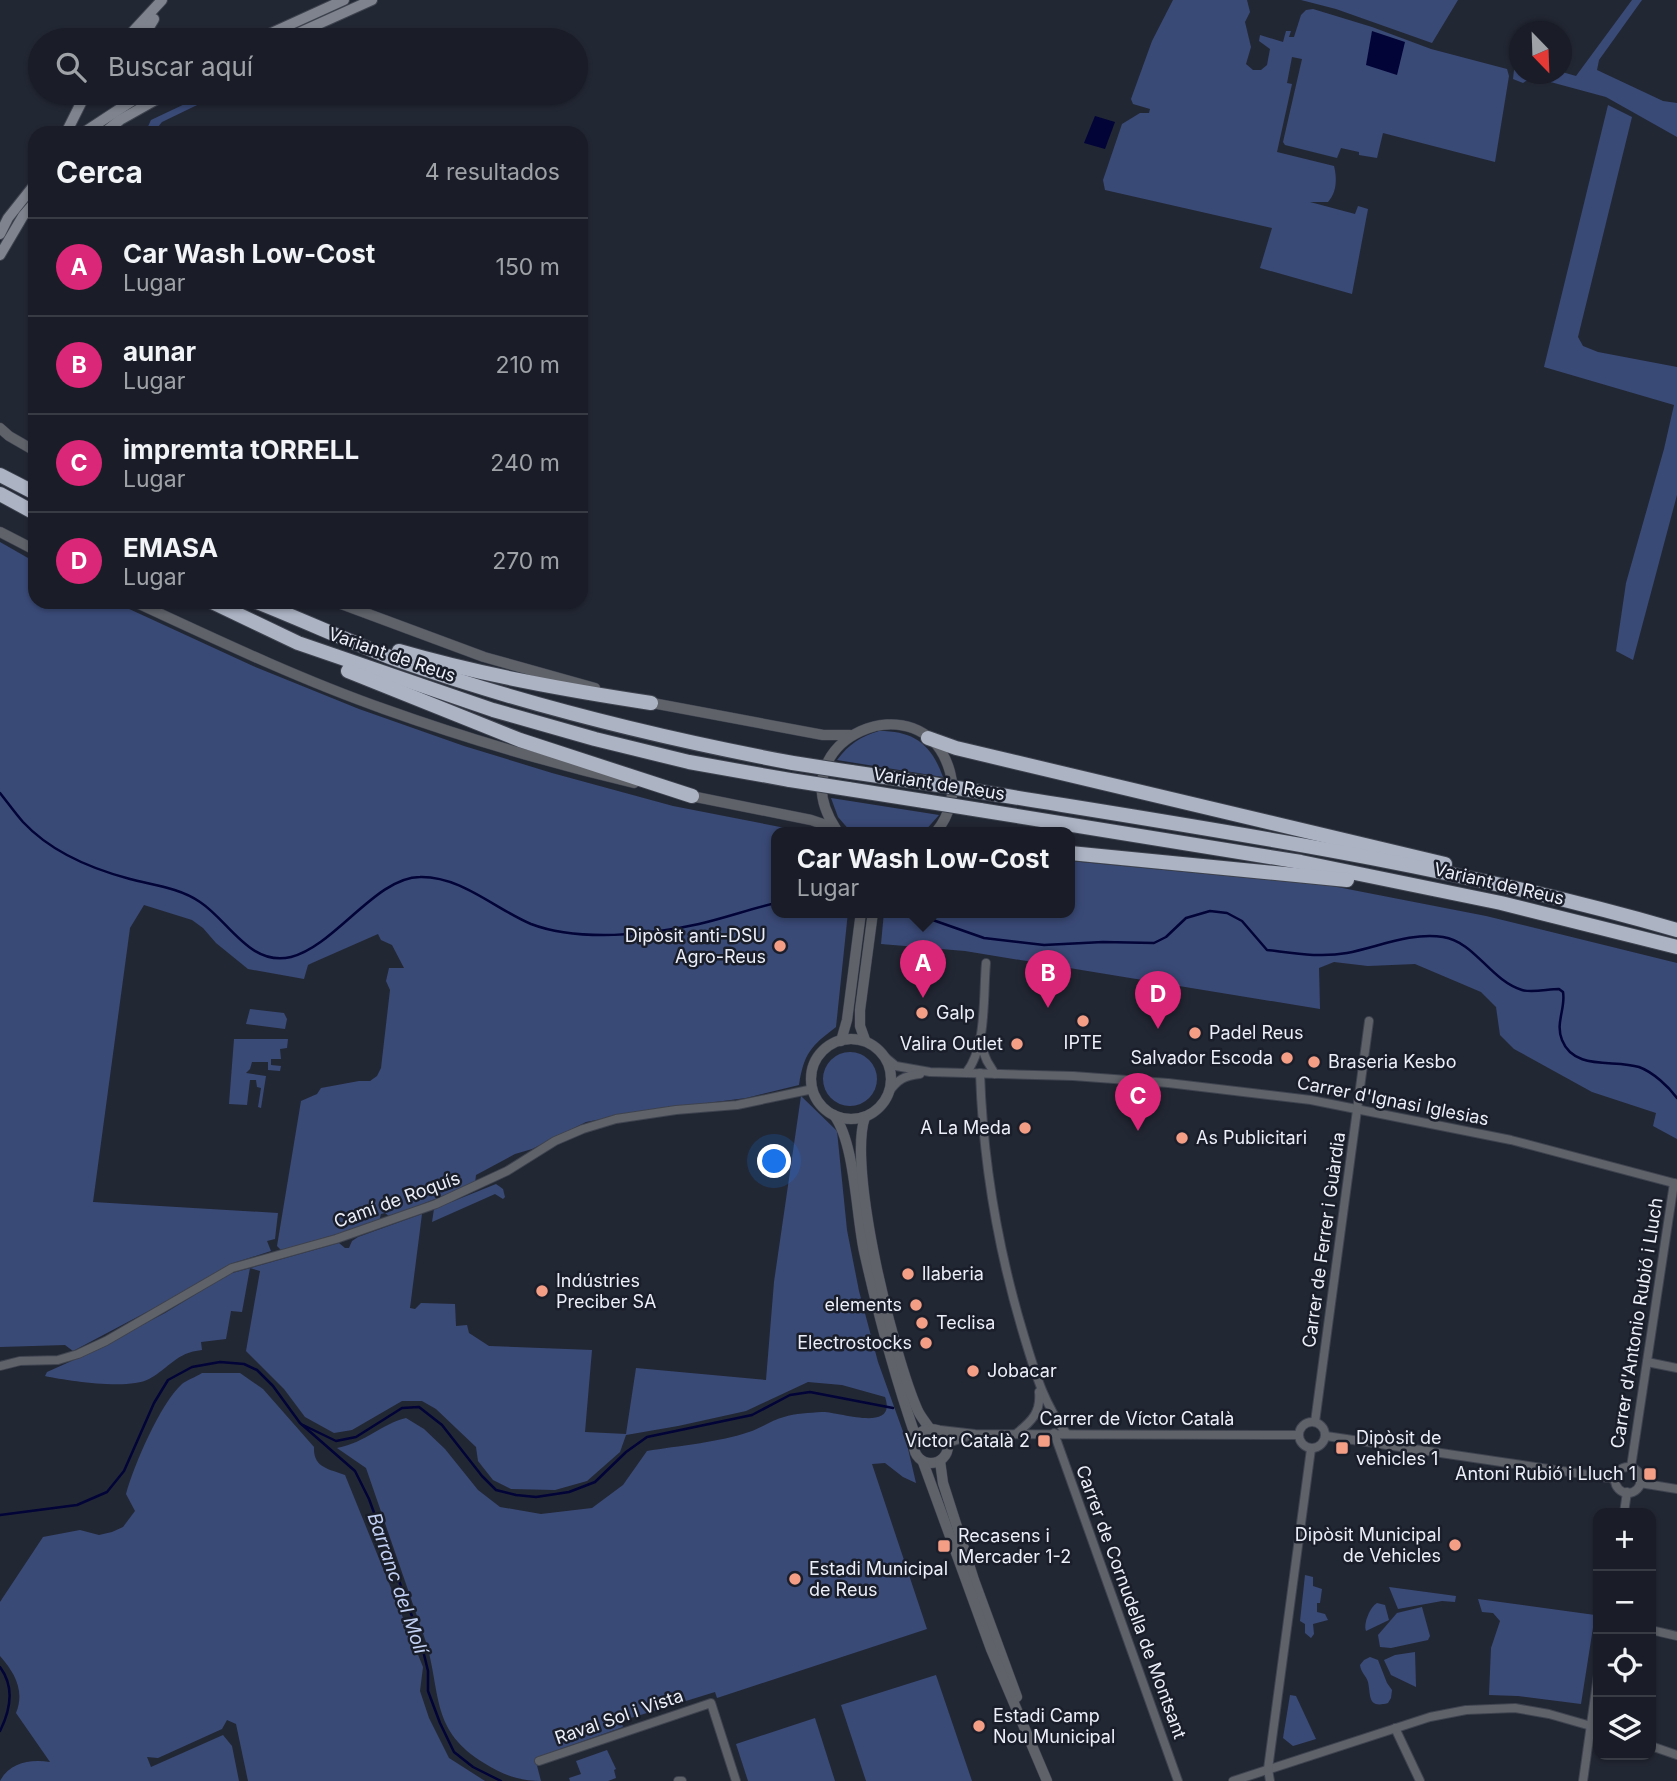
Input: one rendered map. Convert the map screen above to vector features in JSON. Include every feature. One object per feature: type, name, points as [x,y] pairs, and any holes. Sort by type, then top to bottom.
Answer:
[{"type":"highway","points":[[0,475],[28,489]]},
{"type":"highway","points":[[0,495],[28,509]]},
{"type":"highway","name":"Variant de Reus","points":[[227,609],[298,643],[493,710],[689,762],[1301,862],[1501,903],[1677,947]]},
{"type":"highway","name":"Variant de Reus","points":[[274,609],[399,660],[499,693],[679,741],[793,763],[1268,839],[1533,892],[1677,930]]},
{"type":"highway","points":[[286,614],[455,667],[651,704]]},
{"type":"highway","points":[[298,643],[326,663],[520,740],[692,796]]},
{"type":"highway","points":[[929,738],[968,751],[1467,869],[1533,892]]},
{"type":"highway","points":[[1075,853],[1343,879],[1501,903]]},
{"type":"main road","points":[[137,28],[164,0]]},
{"type":"main road","points":[[148,28],[164,0]]},
{"type":"main road","points":[[289,28],[344,0]]},
{"type":"main road","points":[[313,14],[359,0]]},
{"type":"main road","points":[[296,28],[372,0]]},
{"type":"main road","points":[[70,126],[80,105]]},
{"type":"main road","points":[[93,126],[123,105]]},
{"type":"main road","points":[[104,126],[130,105]]},
{"type":"main road","points":[[113,126],[147,105]]},
{"type":"main road","points":[[0,225],[4,215],[28,185]]},
{"type":"main road","points":[[0,234],[8,218],[28,193]]},
{"type":"main road","points":[[2,251],[19,212],[28,201]]},
{"type":"main road","points":[[2,251],[28,210]]},
{"type":"street","points":[[0,428],[28,448]]},
{"type":"street","points":[[0,532],[28,546]]},
{"type":"street","points":[[151,609],[384,709],[594,774],[811,820],[829,827]]},
{"type":"street","points":[[355,609],[484,657],[651,704],[823,735],[850,735]]},
{"type":"street","points":[[835,827],[825,808],[822,785],[833,752],[850,735],[870,726],[893,724],[918,731],[929,738],[943,755],[953,786],[949,809],[939,827]]},
{"type":"street","points":[[841,1041],[847,1020],[860,918]]},
{"type":"street","points":[[864,1040],[860,1026],[860,1010],[872,918]]},
{"type":"street","points":[[967,1073],[975,1062],[980,1043],[986,963]]},
{"type":"street","name":"Carrer de Ferrer i Guàrdia","points":[[1315,1422],[1369,1021]]},
{"type":"street","points":[[864,1040],[884,1056],[890,1071],[888,1093],[874,1111],[865,1116],[847,1119],[834,1115],[820,1104],[813,1089],[812,1071],[829,1045],[841,1041],[864,1040]]},
{"type":"street","points":[[980,1043],[986,1061],[995,1074]]},
{"type":"street","name":"Carrer d'Ignasi Iglesias","points":[[884,1056],[896,1066],[930,1072],[1073,1076],[1168,1083],[1358,1108],[1522,1143],[1676,1183]]},
{"type":"street","name":"Carrer d'Ignasi Iglesias","points":[[888,1093],[904,1076],[930,1072]]},
{"type":"street","points":[[980,1073],[984,1144],[1007,1280],[1038,1382],[1049,1409],[1066,1433]]},
{"type":"street","name":"Camí de Roquís","points":[[0,1366],[20,1361],[58,1360],[78,1354],[106,1341],[232,1268],[336,1240],[436,1204],[495,1178],[555,1141],[583,1129],[616,1119],[737,1105],[813,1089]]},
{"type":"street","points":[[834,1115],[846,1137],[864,1250],[887,1343],[916,1438],[914,1450],[923,1462],[995,1661],[1046,1781]]},
{"type":"street","points":[[865,1116],[860,1135],[860,1152],[870,1233],[893,1336],[918,1412],[931,1429],[942,1434],[947,1443],[947,1452],[940,1461],[930,1464],[923,1462]]},
{"type":"street","name":"Carrer d'Antonio Rubió i Lluch","points":[[1631,1468],[1676,1183]]},
{"type":"street","points":[[1647,1362],[1677,1368]]},
{"type":"street","points":[[1017,1434],[1036,1416],[1039,1408],[1038,1382]]},
{"type":"street","points":[[1315,1422],[1323,1427],[1326,1436],[1320,1446],[1311,1448],[1301,1443],[1299,1435],[1304,1425],[1315,1422]]},
{"type":"street","points":[[916,1438],[921,1432],[931,1429]]},
{"type":"street","name":"Carrer de Víctor Català","points":[[931,1429],[975,1434],[1299,1435]]},
{"type":"street","name":"Carrer de Cornudella de Montsant","points":[[1054,1433],[1178,1781]]},
{"type":"street","name":"Carrer de Víctor Català","points":[[947,1443],[975,1434]]},
{"type":"street","points":[[1326,1436],[1616,1479]]},
{"type":"street","points":[[1270,1781],[1268,1769],[1311,1448]]},
{"type":"street","points":[[940,1461],[943,1483],[1008,1676],[1054,1781]]},
{"type":"street","points":[[1631,1468],[1639,1473],[1640,1483],[1636,1490],[1627,1493],[1618,1488],[1616,1479],[1622,1469],[1631,1468]]},
{"type":"street","points":[[1640,1483],[1677,1489]]},
{"type":"street","points":[[1625,1508],[1627,1493]]},
{"type":"street","points":[[1656,1631],[1677,1636]]},
{"type":"street","name":"Raval Sol i Vista","points":[[539,1760],[711,1703],[736,1781]]},
{"type":"street","points":[[1233,1781],[1430,1717],[1466,1710],[1514,1708],[1593,1727]]},
{"type":"street","points":[[1395,1728],[1420,1781]]},
{"type":"street","points":[[1583,1781],[1593,1736]]},
{"type":"street","points":[[1656,1748],[1677,1755]]},
{"type":"shaded area","points":[[1173,0],[1247,0],[1250,12],[1245,22],[1251,47],[1246,64],[1253,70],[1261,70],[1267,65],[1270,49],[1259,41],[1260,35],[1283,42],[1286,31],[1291,31],[1289,37],[1294,37],[1301,15],[1306,10],[1313,9],[1431,49],[1507,69],[1509,76],[1495,162],[1383,133],[1377,158],[1341,148],[1337,158],[1285,145],[1283,142],[1302,59],[1292,57],[1287,83],[1292,84],[1277,152],[1334,166],[1336,185],[1331,198],[1328,202],[1310,202],[1355,214],[1358,206],[1368,209],[1352,294],[1260,268],[1272,228],[1105,190],[1103,180],[1122,124],[1140,113],[1149,113],[1150,109],[1133,104],[1131,99],[1152,41]]},
{"type":"shaded area","points":[[1301,0],[1458,0],[1432,43],[1336,9]]},
{"type":"shaded area","points":[[1632,0],[1642,0],[1599,60],[1597,70],[1663,101],[1677,103],[1677,137],[1606,97],[1558,84],[1572,84],[1572,75],[1576,76]]},
{"type":"shaded area","points":[[1372,31],[1405,42],[1397,75],[1366,65]]},
{"type":"shaded area","points":[[183,105],[197,105],[159,126],[148,126],[151,120]]},
{"type":"shaded area","points":[[1608,105],[1632,117],[1578,337],[1583,346],[1598,352],[1677,367],[1677,495],[1633,660],[1616,651],[1626,583],[1674,405],[1544,367]]},
{"type":"shaded area","points":[[1095,116],[1115,122],[1105,149],[1084,143]]},
{"type":"shaded area","points":[[0,542],[28,558],[28,609],[129,609],[253,666],[359,709],[464,746],[673,806],[780,827],[771,827],[771,918],[847,918],[836,1027],[810,1051],[803,1065],[799,1085],[746,1098],[638,1112],[586,1122],[476,1175],[475,1183],[390,1217],[385,1213],[381,1214],[379,1222],[281,1250],[277,1246],[301,1101],[317,1094],[321,1088],[370,1081],[377,1076],[381,1068],[390,990],[386,981],[389,968],[404,968],[392,945],[381,940],[378,934],[308,965],[304,979],[248,969],[192,920],[144,905],[130,928],[93,1202],[278,1213],[275,1239],[267,1241],[271,1251],[230,1264],[175,1297],[73,1351],[65,1345],[0,1347]]},
{"type":"shaded area","points":[[879,731],[902,734],[920,742],[933,756],[943,777],[837,760],[855,742]]},
{"type":"shaded area","points":[[831,798],[939,815],[928,827],[847,827],[838,817]]},
{"type":"shaded area","points":[[1075,861],[1332,886],[1486,916],[1677,963],[1677,1139],[1653,1126],[1656,1113],[1592,1092],[1514,1049],[1500,1035],[1496,1007],[1481,992],[1415,964],[1368,966],[1334,962],[1319,968],[1320,1009],[965,951],[881,944],[883,918],[1075,918]]},
{"type":"shaded area","points":[[250,1009],[284,1013],[287,1019],[285,1029],[246,1024]]},
{"type":"shaded area","points":[[234,1039],[288,1039],[287,1048],[280,1049],[281,1059],[271,1059],[271,1065],[281,1066],[280,1071],[268,1070],[268,1062],[252,1062],[246,1073],[266,1076],[261,1108],[258,1107],[261,1088],[257,1087],[256,1080],[250,1080],[247,1105],[229,1104]]},
{"type":"shaded area","points":[[850,1052],[869,1060],[877,1079],[869,1098],[850,1106],[831,1098],[823,1079],[831,1060]]},
{"type":"shaded area","points":[[801,1096],[837,1131],[847,1230],[859,1291],[878,1362],[906,1440],[916,1483],[885,1463],[872,1464],[927,1629],[717,1698],[715,1692],[621,1721],[623,1727],[535,1758],[541,1781],[511,1777],[498,1771],[467,1751],[447,1725],[437,1697],[427,1645],[366,1468],[337,1448],[357,1442],[406,1418],[424,1429],[445,1449],[478,1490],[500,1507],[541,1514],[592,1508],[623,1485],[647,1451],[738,1435],[780,1418],[798,1414],[822,1412],[875,1418],[883,1415],[887,1408],[885,1397],[842,1385],[808,1382],[746,1411],[626,1435],[620,1452],[587,1481],[555,1490],[511,1489],[493,1480],[478,1461],[476,1447],[436,1409],[422,1401],[402,1401],[352,1430],[334,1433],[305,1417],[284,1389],[246,1351],[260,1271],[250,1268],[339,1243],[349,1248],[352,1241],[358,1237],[422,1214],[410,1308],[415,1309],[421,1303],[455,1304],[456,1326],[467,1325],[469,1333],[489,1346],[592,1350],[585,1432],[626,1434],[636,1368],[766,1380],[774,1282]]},
{"type":"shaded area","points":[[496,1184],[503,1189],[503,1199],[495,1194],[432,1222],[434,1209]]},
{"type":"shaded area","points":[[250,1268],[242,1312],[231,1311],[226,1339],[201,1342],[202,1350],[179,1357],[149,1379],[140,1382],[98,1384],[45,1376],[47,1372],[165,1313],[229,1274]]},
{"type":"shaded area","points":[[202,1373],[240,1373],[263,1389],[314,1447],[319,1464],[345,1475],[423,1667],[420,1691],[429,1718],[449,1758],[485,1781],[248,1781],[236,1724],[227,1720],[222,1729],[158,1758],[147,1757],[151,1767],[223,1735],[232,1746],[239,1781],[0,1781],[9,1770],[22,1763],[50,1762],[16,1713],[19,1690],[10,1669],[0,1656],[0,1602],[43,1537],[80,1530],[99,1535],[123,1527],[135,1511],[126,1494],[141,1452],[157,1420],[182,1384]]},
{"type":"shaded area","points":[[1305,1575],[1313,1577],[1313,1586],[1322,1589],[1317,1612],[1325,1614],[1328,1620],[1313,1624],[1314,1634],[1311,1638],[1305,1633],[1305,1624],[1300,1621]]},
{"type":"shaded area","points":[[1389,1587],[1456,1596],[1455,1602],[1442,1601],[1398,1609]]},
{"type":"shaded area","points":[[1478,1599],[1593,1615],[1581,1704],[1489,1695],[1491,1648],[1500,1621],[1493,1613],[1482,1612]]},
{"type":"shaded area","points":[[1377,1603],[1385,1605],[1389,1620],[1366,1631],[1368,1616]]},
{"type":"shaded area","points":[[1422,1607],[1430,1636],[1428,1640],[1391,1648],[1380,1647],[1378,1635],[1397,1613]]},
{"type":"shaded area","points":[[1415,1652],[1416,1687],[1391,1675],[1384,1660]]},
{"type":"shaded area","points":[[1370,1657],[1378,1660],[1392,1690],[1388,1703],[1376,1704],[1371,1700],[1368,1682],[1360,1665]]},
{"type":"shaded area","points":[[936,1675],[972,1781],[866,1781],[841,1705]]},
{"type":"shaded area","points":[[1290,1695],[1296,1696],[1316,1739],[1293,1746],[1283,1738]]},
{"type":"shaded area","points":[[815,1718],[835,1781],[748,1781],[736,1744]]},
{"type":"shaded area","points":[[607,1750],[616,1769],[616,1778],[608,1781],[570,1781],[569,1778],[581,1774],[576,1761]]},
{"type":"waterway","points":[[0,793],[34,832],[72,858],[101,870],[192,897],[211,910],[252,949],[277,958],[291,957],[307,950],[324,940],[387,888],[404,880],[420,877],[435,878],[464,887],[531,924],[550,930],[592,935],[637,934],[680,928],[771,904]]},
{"type":"waterway","points":[[927,918],[984,938],[1044,945],[1154,943],[1166,937],[1186,918],[1210,911],[1227,913],[1242,921],[1267,950],[1297,954],[1337,954],[1407,938],[1443,937],[1464,946],[1501,978],[1522,990],[1559,989],[1563,992],[1560,1034],[1568,1050],[1585,1060],[1639,1067],[1660,1080],[1677,1098]]},
{"type":"waterway","name":"Barranc del Molí","points":[[0,1515],[77,1505],[107,1492],[124,1471],[154,1403],[168,1380],[192,1367],[220,1362],[244,1364],[257,1370],[273,1386],[300,1423],[355,1471],[369,1499],[420,1638],[428,1671],[428,1691],[440,1723],[454,1752],[473,1767],[501,1781]]},
{"type":"waterway","points":[[303,1425],[336,1441],[356,1437],[402,1408],[419,1407],[442,1425],[496,1490],[536,1497],[569,1492],[595,1482],[626,1452],[647,1437],[752,1415],[790,1395],[810,1392],[893,1408]]},
{"type":"waterway","points":[[0,1667],[9,1691],[6,1715],[0,1731]]},
{"type":"place","name":"Dipòsit anti-DSU Agro-Reus","points":[[780,946]]},
{"type":"place","name":"Car Wash Low-Cost","points":[[923,998]]},
{"type":"place","name":"aunar","points":[[1048,1008]]},
{"type":"place","name":"Galp","points":[[922,1013]]},
{"type":"place","name":"IPTE","points":[[1083,1021]]},
{"type":"place","name":"EMASA","points":[[1158,1029]]},
{"type":"place","name":"Padel Reus","points":[[1195,1033]]},
{"type":"place","name":"Valira Outlet","points":[[1017,1044]]},
{"type":"place","name":"Salvador Escoda","points":[[1287,1058]]},
{"type":"place","name":"Braseria Kesbo","points":[[1314,1062]]},
{"type":"place","name":"A La Meda","points":[[1025,1128]]},
{"type":"place","name":"impremta tORRELL","points":[[1138,1131]]},
{"type":"place","name":"As Publicitari","points":[[1182,1138]]},
{"type":"place","name":"llaberia","points":[[908,1274]]},
{"type":"place","name":"Indústries Preciber SA","points":[[542,1291]]},
{"type":"place","name":"elements","points":[[916,1305]]},
{"type":"place","name":"Teclisa","points":[[922,1323]]},
{"type":"place","name":"Electrostocks","points":[[926,1343]]},
{"type":"place","name":"Jobacar","points":[[973,1371]]},
{"type":"place","name":"Victor Català 2","points":[[1044,1441]]},
{"type":"place","name":"Dipòsit de vehicles 1","points":[[1342,1448]]},
{"type":"place","name":"Antoni Rubió i Lluch 1","points":[[1650,1474]]},
{"type":"place","name":"Dipòsit Municipal de Vehicles","points":[[1455,1545]]},
{"type":"place","name":"Recasens i Mercader 1-2","points":[[944,1546]]},
{"type":"place","name":"Estadi Municipal de Reus","points":[[795,1579]]},
{"type":"place","name":"Estadi Camp Nou Municipal","points":[[979,1726]]}]
